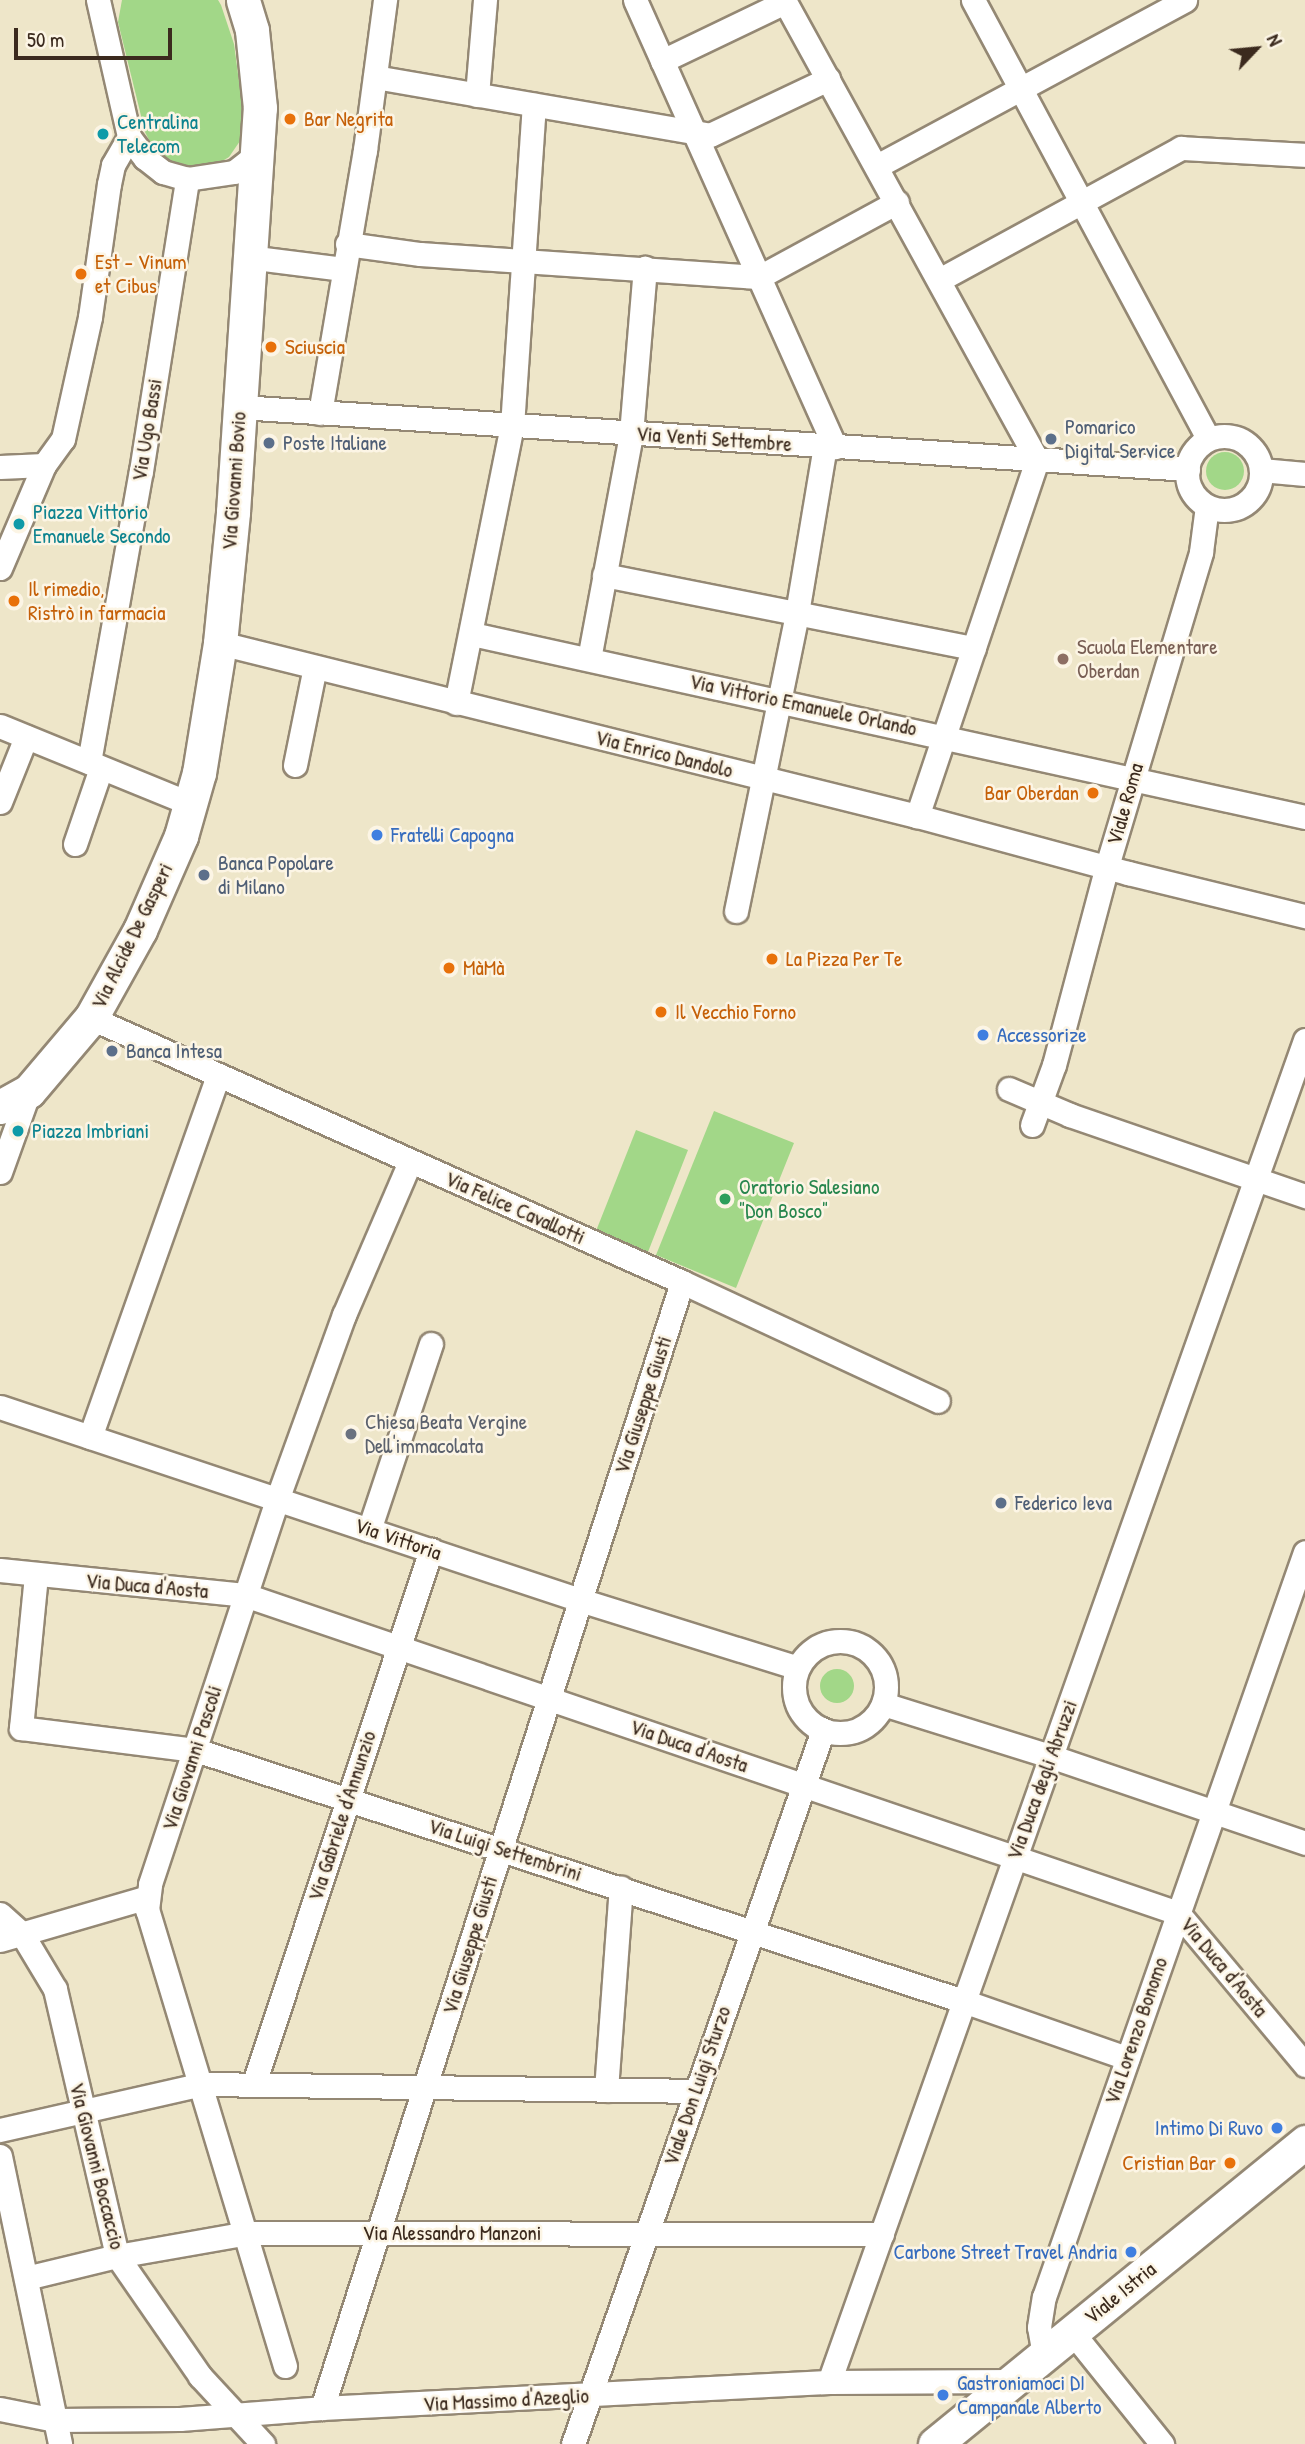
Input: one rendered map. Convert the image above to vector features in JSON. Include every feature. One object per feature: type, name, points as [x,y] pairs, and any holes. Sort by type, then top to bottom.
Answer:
[{"type":"street","points":[[98,0],[129,137],[145,158],[163,172],[187,179],[210,178],[234,172],[256,155]]},
{"type":"street","name":"Via Giovanni Bovio","points":[[191,804],[220,643],[240,407],[260,108],[252,30],[243,0]]},
{"type":"street","points":[[320,413],[346,244],[365,150],[385,0]]},
{"type":"street","points":[[477,95],[485,0]]},
{"type":"street","points":[[635,0],[759,277],[830,447],[736,911]]},
{"type":"street","points":[[974,0],[1208,439]]},
{"type":"street","points":[[662,61],[784,1],[1037,460],[917,816]]},
{"type":"street","points":[[877,166],[1180,1]]},
{"type":"street","points":[[374,77],[710,135],[828,79]]},
{"type":"street","points":[[456,703],[512,426],[534,105]]},
{"type":"street","points":[[0,568],[44,465],[63,439],[90,317],[113,165],[129,137]]},
{"type":"street","points":[[939,280],[1181,148],[1305,155]]},
{"type":"street","name":"Via Ugo Bassi","points":[[75,844],[94,765],[187,179]]},
{"type":"street","points":[[346,244],[420,254],[759,277],[897,202]]},
{"type":"street","points":[[248,257],[343,269]]},
{"type":"street","points":[[589,659],[631,434],[645,268]]},
{"type":"street","name":"Via Venti Settembre","points":[[240,407],[1188,469]]},
{"type":"street","points":[[1228,436],[1247,443],[1254,451],[1261,470],[1261,481],[1249,500],[1229,510],[1206,506],[1190,486],[1188,469],[1191,457],[1208,439],[1228,436]]},
{"type":"street","points":[[0,467],[44,465]]},
{"type":"street","points":[[1261,470],[1305,474]]},
{"type":"street","name":"Viale Roma","points":[[1032,1125],[1041,1102],[1107,866],[1201,552],[1206,506]]},
{"type":"street","points":[[604,575],[974,648]]},
{"type":"street","name":"Via Vittorio Emanuele Orlando","points":[[472,634],[1305,817]]},
{"type":"street","name":"Via Enrico Dandolo","points":[[220,643],[917,816],[1305,916]]},
{"type":"street","points":[[295,765],[315,667]]},
{"type":"street","points":[[0,726],[191,804]]},
{"type":"street","points":[[0,802],[26,737]]},
{"type":"street","name":"Via Alcide De Gasperi","points":[[29,1091],[92,1018],[140,930],[181,836],[191,804]]},
{"type":"street","name":"Via Felice Cavallotti","points":[[92,1018],[682,1282],[938,1401]]},
{"type":"street","name":"Via Duca degli Abruzzi","points":[[829,2382],[1014,1855],[1258,1179],[1305,1040]]},
{"type":"street","points":[[90,1437],[218,1075]]},
{"type":"street","points":[[1009,1089],[1305,1196]]},
{"type":"street","points":[[0,1107],[29,1091]]},
{"type":"street","points":[[0,1172],[29,1091]]},
{"type":"street","name":"Via Giovanni Pascoli","points":[[285,2366],[202,2084],[147,1910],[148,1897],[278,1497],[344,1315],[410,1162]]},
{"type":"street","name":"Via Giuseppe Giusti","points":[[322,2408],[682,1282]]},
{"type":"street","points":[[369,1530],[431,1344]]},
{"type":"street","name":"Via Vittoria","points":[[0,1407],[278,1497],[580,1600],[798,1668]]},
{"type":"street","name":"Via Gabriele d'Annunzio","points":[[254,2083],[431,1550]]},
{"type":"street","name":"Via Lorenzo Bonomo","points":[[1044,2355],[1039,2327],[1044,2297],[1305,1552]]},
{"type":"street","name":"Via Duca d'Aosta","points":[[0,1570],[245,1595],[1178,1913],[1305,2065]]},
{"type":"street","name":"Via Luigi Settembrini","points":[[36,1575],[21,1728],[196,1750],[963,2001],[1127,2058]]},
{"type":"street","points":[[827,1643],[853,1643],[866,1648],[883,1671],[886,1685],[883,1704],[871,1722],[860,1728],[848,1732],[823,1730],[810,1722],[795,1697],[798,1668],[815,1648],[827,1643]]},
{"type":"street","points":[[883,1704],[1050,1756],[1305,1843]]},
{"type":"street","name":"Viale Don Luigi Sturzo","points":[[573,2444],[823,1730]]},
{"type":"street","points":[[606,2090],[621,1888]]},
{"type":"street","points":[[11,1937],[148,1897]]},
{"type":"street","name":"Via Giovanni Boccaccio","points":[[0,1914],[11,1937],[55,1989],[117,2256],[200,2376],[263,2444]]},
{"type":"street","points":[[0,2130],[202,2084],[695,2091]]},
{"type":"street","name":"Viale Istria","points":[[934,2444],[1305,2142]]},
{"type":"street","points":[[0,2156],[61,2444]]},
{"type":"street","name":"Via Alessandro Manzoni","points":[[26,2278],[117,2256],[247,2233],[882,2234]]},
{"type":"street","points":[[1072,2332],[1163,2444]]},
{"type":"street","name":"Via Massimo d'Azeglio","points":[[0,2409],[55,2420],[180,2419],[322,2408],[829,2382],[1012,2381]]},
{"type":"green space","points":[[122,0],[218,0],[221,5],[234,44],[244,119],[240,141],[229,157],[208,170],[174,166],[154,150],[145,132],[118,22]]},
{"type":"green space","points":[[1225,452],[1239,457],[1244,471],[1239,485],[1225,490],[1211,485],[1206,471],[1211,457]]},
{"type":"green space","name":"Oratorio Salesiano \"Don Bosco\"","points":[[714,1111],[794,1143],[736,1288],[656,1255]]},
{"type":"green space","name":"Oratorio Salesiano \"Don Bosco\"","points":[[636,1130],[688,1150],[648,1252],[596,1231]]},
{"type":"green space","points":[[837,1669],[849,1674],[854,1686],[849,1698],[837,1703],[825,1698],[820,1686],[825,1674]]},
{"type":"place","name":"Bar Negrita","points":[[290,119]]},
{"type":"place","name":"Centralina Telecom","points":[[103,134]]},
{"type":"place","name":"Est - Vinum et Cibus","points":[[81,274]]},
{"type":"place","name":"Sciuscia","points":[[271,347]]},
{"type":"place","name":"Pomarico Digital Service","points":[[1051,439]]},
{"type":"place","name":"Poste Italiane","points":[[269,443]]},
{"type":"place","name":"Piazza Vittorio Emanuele Secondo","points":[[19,524]]},
{"type":"place","name":"Il rimedio, Ristrò in farmacia","points":[[14,601]]},
{"type":"place","name":"Scuola Elementare Oberdan","points":[[1063,659]]},
{"type":"place","name":"Bar Oberdan","points":[[1093,793]]},
{"type":"place","name":"Fratelli Capogna","points":[[377,835]]},
{"type":"place","name":"Banca Popolare di Milano","points":[[204,875]]},
{"type":"place","name":"La Pizza Per Te","points":[[772,959]]},
{"type":"place","name":"MàMà","points":[[449,968]]},
{"type":"place","name":"Il Vecchio Forno","points":[[661,1012]]},
{"type":"place","name":"Accessorize","points":[[983,1035]]},
{"type":"place","name":"Banca Intesa","points":[[112,1051]]},
{"type":"place","name":"Piazza Imbriani","points":[[18,1131]]},
{"type":"place","name":"Oratorio Salesiano \"Don Bosco\"","points":[[725,1199]]},
{"type":"place","name":"Chiesa Beata Vergine Dell'immacolata","points":[[351,1434]]},
{"type":"place","name":"Federico Ieva","points":[[1001,1503]]},
{"type":"place","name":"Intimo Di Ruvo","points":[[1277,2128]]},
{"type":"place","name":"Cristian Bar","points":[[1230,2163]]},
{"type":"place","name":"Carbone Street Travel Andria","points":[[1131,2252]]},
{"type":"place","name":"Gastroniamoci DI Campanale Alberto","points":[[943,2395]]}]
